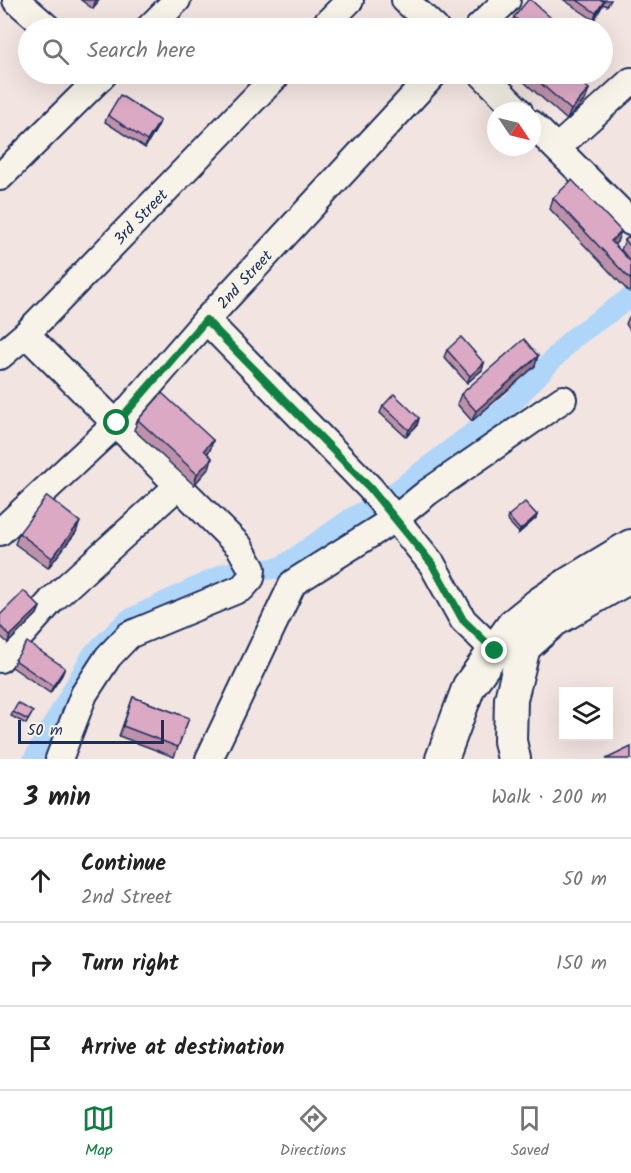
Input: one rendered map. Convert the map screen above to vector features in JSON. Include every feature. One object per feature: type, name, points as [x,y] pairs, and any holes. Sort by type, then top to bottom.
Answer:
[{"type":"main road","points":[[442,759],[469,686],[513,625],[539,604],[631,546]]},
{"type":"main road","points":[[514,759],[510,741],[511,699],[524,647],[553,621],[631,576]]},
{"type":"street","points":[[16,0],[37,18]]},
{"type":"street","points":[[159,18],[177,0]]},
{"type":"street","points":[[332,18],[350,0]]},
{"type":"street","points":[[405,0],[424,18]]},
{"type":"street","points":[[488,18],[507,0]]},
{"type":"street","points":[[557,148],[631,81]]},
{"type":"street","points":[[0,177],[92,84]]},
{"type":"street","name":"3rd Street","points":[[0,356],[26,334],[268,84]]},
{"type":"street","name":"2nd Street","points":[[0,532],[117,423],[206,320],[425,84]]},
{"type":"street","points":[[492,84],[510,102]]},
{"type":"street","points":[[541,133],[631,222]]},
{"type":"street","points":[[206,320],[370,488],[432,564],[463,620],[495,651]]},
{"type":"street","points":[[26,334],[239,546],[251,574],[242,588],[129,635],[108,657],[84,694],[59,759]]},
{"type":"street","points":[[209,759],[293,583],[562,399]]},
{"type":"street","points":[[0,659],[52,600],[178,484]]},
{"type":"building","points":[[528,0],[531,0],[551,18],[515,18]]},
{"type":"building","points":[[577,0],[602,0],[604,1],[596,13]]},
{"type":"building","points":[[541,84],[583,84],[589,89],[571,110]]},
{"type":"building","points":[[120,95],[160,121],[147,141],[108,115]]},
{"type":"building","points":[[572,180],[621,231],[611,241],[631,262],[631,280],[553,198]]},
{"type":"building","points":[[631,235],[631,247],[625,240]]},
{"type":"building","points":[[461,337],[484,363],[470,376],[447,350]]},
{"type":"building","points":[[524,339],[538,356],[476,411],[461,394]]},
{"type":"building","points":[[162,393],[213,440],[204,450],[212,458],[197,474],[138,420]]},
{"type":"building","points":[[394,394],[419,418],[409,430],[383,406]]},
{"type":"building","points":[[47,496],[80,522],[52,558],[19,533]]},
{"type":"building","points":[[525,502],[537,515],[520,530],[508,516]]},
{"type":"building","points":[[24,591],[40,607],[10,636],[0,626],[0,615]]},
{"type":"building","points":[[27,642],[65,668],[53,686],[15,660]]},
{"type":"building","points":[[133,697],[189,718],[178,747],[123,726]]},
{"type":"building","points":[[18,703],[33,712],[28,720],[13,712]]},
{"type":"building","points":[[631,747],[631,759],[606,759]]},
{"type":"waterway","points":[[34,759],[93,654],[128,620],[226,573],[280,568],[350,519],[383,501],[513,402],[572,339],[631,297]]},
{"type":"route","points":[[117,423],[206,320],[370,488],[432,564],[463,620],[495,651]]}]
